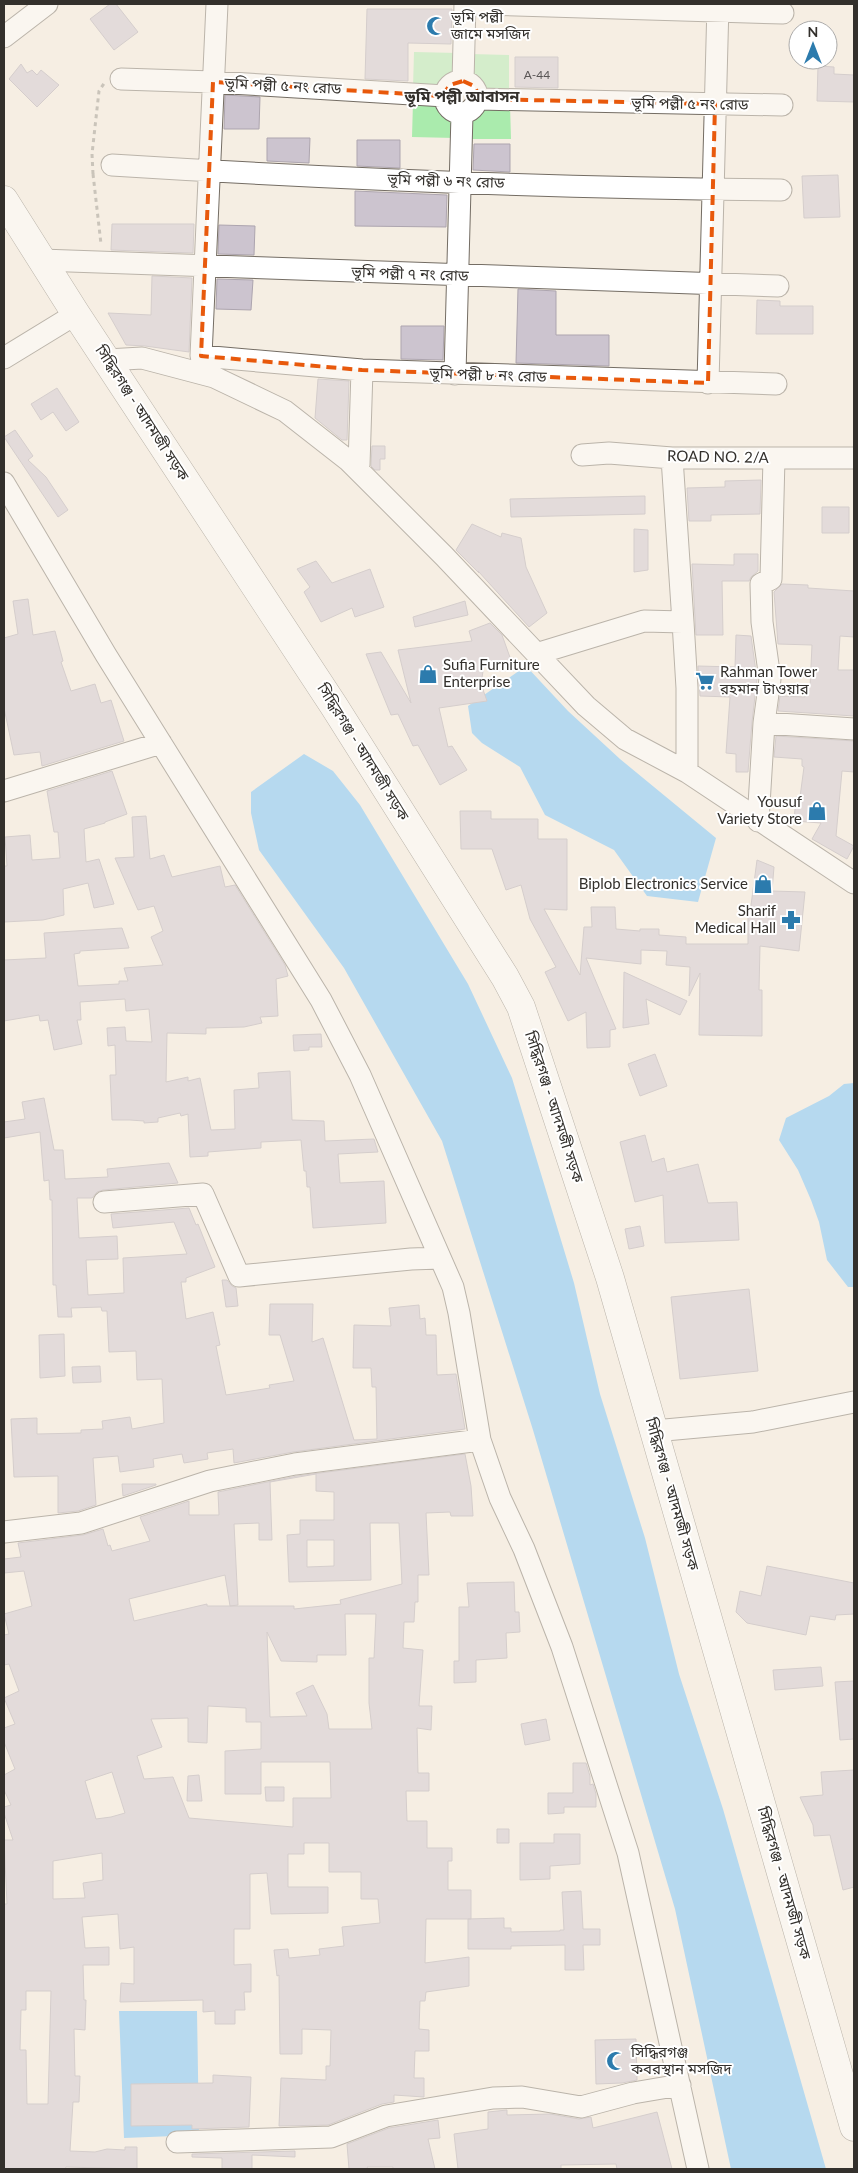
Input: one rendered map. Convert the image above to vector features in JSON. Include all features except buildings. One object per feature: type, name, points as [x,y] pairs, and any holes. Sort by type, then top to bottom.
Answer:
[{"type":"main road","name":"সিদ্ধিরগঞ্জ - আদমজী সড়ক","points":[[4,200],[76,314],[387,778],[521,1007],[610,1278],[854,2127]]},
{"type":"street","points":[[4,37],[47,4]]},
{"type":"street","points":[[204,266],[217,4]]},
{"type":"street","points":[[463,81],[465,4]]},
{"type":"street","points":[[481,4],[718,8],[783,13]]},
{"type":"street","points":[[708,383],[718,8]]},
{"type":"street","name":"ভূমি পল্লী ৫ নং রোড","points":[[121,79],[214,82],[445,96]]},
{"type":"street","points":[[463,81],[474,86],[478,93],[478,99],[473,109],[462,114],[450,109],[445,96],[450,85],[463,81]]},
{"type":"street","name":"ভূমি পল্লী ৫ নং রোড","points":[[478,99],[782,105]]},
{"type":"street","points":[[455,374],[462,114]]},
{"type":"street","name":"ভূমি পল্লী ৬ নং রোড","points":[[102,169],[210,171],[460,182],[781,190]]},
{"type":"street","name":"ভূমি পল্লী ৭ নং রোড","points":[[41,260],[778,286]]},
{"type":"street","name":"ভূমি পল্লী ৮ নং রোড","points":[[204,266],[200,356],[362,370],[776,384]]},
{"type":"street","points":[[4,358],[76,314]]},
{"type":"street","points":[[107,360],[142,358],[214,377],[284,411],[349,461],[444,556],[586,706],[625,739],[687,772],[758,821],[854,883]]},
{"type":"street","points":[[359,465],[362,370]]},
{"type":"street","name":"ROAD NO. 2/A","points":[[582,456],[609,453],[672,458],[854,458]]},
{"type":"street","points":[[672,458],[687,688],[687,772]]},
{"type":"street","points":[[758,821],[764,723],[770,680],[762,622],[761,584],[771,579],[774,458]]},
{"type":"street","points":[[4,483],[161,743],[321,1000],[360,1075],[453,1287],[460,1313],[480,1440],[500,1498],[524,1549],[562,1647],[628,1853],[698,2169]]},
{"type":"street","points":[[536,654],[644,621],[683,622]]},
{"type":"street","points":[[764,723],[854,729]]},
{"type":"street","points":[[4,791],[161,743]]},
{"type":"street","points":[[104,1202],[203,1194],[239,1276],[410,1258],[440,1258]]},
{"type":"street","points":[[654,1431],[754,1422],[854,1402]]},
{"type":"street","points":[[4,1532],[81,1523],[210,1481],[296,1464],[480,1440]]},
{"type":"street","points":[[177,2142],[331,2137],[386,2116],[485,2099],[522,2098],[581,2107],[633,2093],[680,2085]]},
{"type":"path","points":[[103,262],[102,169],[92,154],[99,91],[102,84],[107,80],[121,79]]},
{"type":"highlighted area","points":[[463,81],[474,86],[481,99],[715,104],[708,383],[362,370],[201,356],[213,82],[442,96],[450,85]]},
{"type":"green space","points":[[414,52],[458,53],[459,77],[450,79],[443,90],[413,88]]},
{"type":"green space","points":[[470,54],[509,55],[509,93],[482,92],[480,84],[469,77]]},
{"type":"green space","points":[[413,102],[443,103],[444,111],[455,119],[455,138],[412,137]]},
{"type":"green space","points":[[483,104],[510,105],[511,139],[468,139],[468,118],[476,116]]},
{"type":"water","points":[[526,666],[568,711],[620,759],[716,838],[698,902],[647,896],[614,850],[545,815],[520,767],[482,743],[472,733],[468,706]]},
{"type":"water","points":[[304,754],[333,771],[360,805],[468,984],[512,1078],[574,1283],[600,1394],[645,1538],[679,1674],[723,1809],[826,2169],[731,2169],[675,1909],[533,1430],[442,1141],[344,968],[259,850],[251,813],[251,792]]},
{"type":"water","points":[[854,1083],[854,1287],[848,1287],[827,1260],[819,1222],[811,1200],[798,1170],[779,1140],[786,1118],[829,1096],[844,1084]]},
{"type":"water","points":[[119,2011],[197,2011],[199,2135],[124,2138]]},
{"type":"place","name":"ভূমি পল্লী জামে মসজিদ","points":[[436,26]]},
{"type":"place","name":"Sufia Furniture Enterprise","points":[[428,674]]},
{"type":"place","name":"Rahman Tower রহমান টাওয়ার","points":[[705,681]]},
{"type":"place","name":"Yousuf Variety Store","points":[[817,811]]},
{"type":"place","name":"Biplob Electronics Service","points":[[763,884]]},
{"type":"place","name":"Sharif Medical Hall","points":[[791,920]]},
{"type":"place","name":"সিদ্ধিরগঞ্জ কবরস্থান মসজিদ","points":[[616,2061]]},
{"type":"district","name":"ভূমি পল্লী আবাসন","points":[[462,96]]}]
